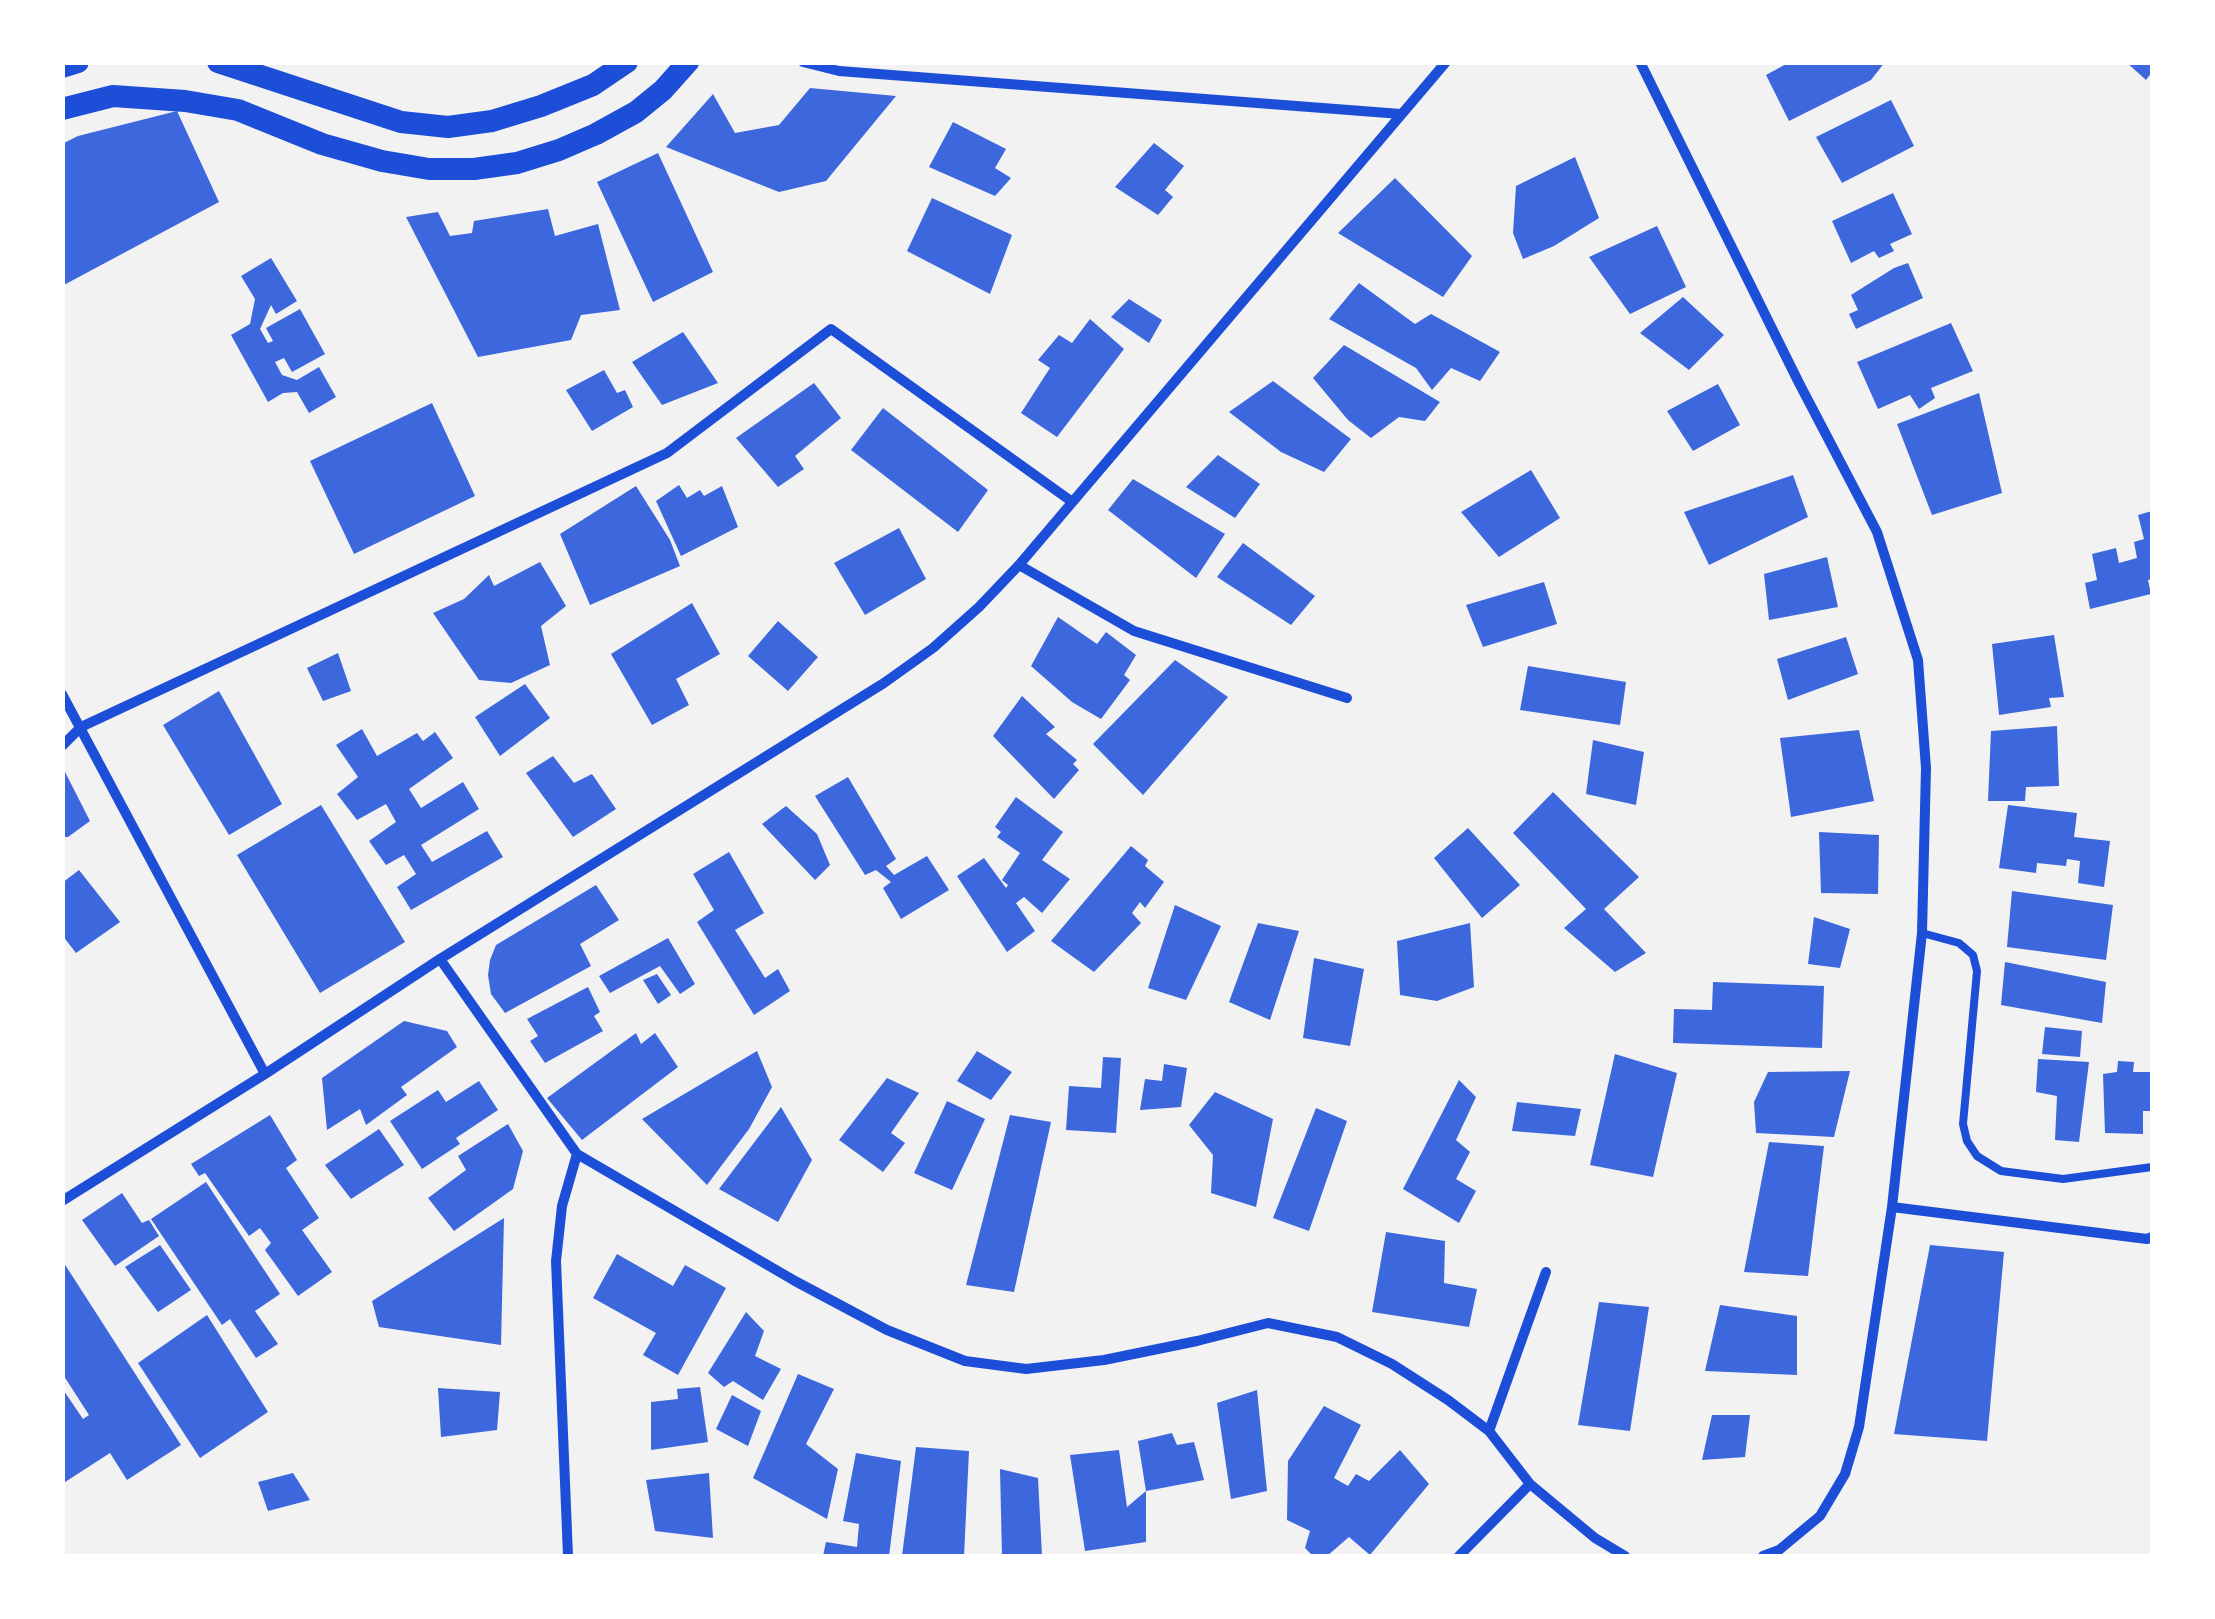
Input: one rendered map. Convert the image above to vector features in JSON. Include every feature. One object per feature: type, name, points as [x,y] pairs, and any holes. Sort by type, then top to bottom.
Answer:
[{"type":"highway","points":[[62,67],[78,62]]},
{"type":"highway","points":[[218,62],[401,122],[448,128],[541,106],[594,85],[627,62]]},
{"type":"highway","points":[[62,110],[113,96],[185,101],[238,110],[322,144],[382,161],[429,169],[474,169],[517,163],[596,134],[636,112],[688,62]]},
{"type":"street","points":[[804,62],[839,71],[1401,114]]},
{"type":"street","points":[[62,1200],[934,648],[1019,565],[1446,62]]},
{"type":"street","points":[[1640,62],[1877,532],[1918,660],[1926,768],[1922,933],[1892,1207],[1859,1427],[1846,1474],[1820,1516],[1780,1550],[1763,1556]]},
{"type":"street","points":[[62,746],[82,727],[668,453],[831,329],[1071,501]]},
{"type":"street","points":[[1019,565],[1134,631],[1348,698]]},
{"type":"street","points":[[62,694],[265,1074]]},
{"type":"street","points":[[440,960],[578,1154],[886,1330],[966,1361],[1026,1369],[1104,1360],[1268,1322],[1337,1337],[1392,1364],[1489,1431],[1530,1484],[1596,1538],[1625,1556]]},
{"type":"street","points":[[568,1556],[556,1261],[562,1206],[578,1154]]},
{"type":"street","points":[[1892,1207],[2150,1238],[2152,1252]]},
{"type":"street","points":[[1489,1431],[1546,1272]]},
{"type":"street","points":[[1459,1556],[1530,1484]]},
{"type":"lane","points":[[1922,933],[1959,943],[1974,955],[1977,971],[1963,1124],[1967,1141],[1978,1156],[2001,1170],[2062,1179],[2152,1167]]},
{"type":"building","points":[[1790,62],[1885,62],[1871,80],[1789,121],[1766,75]]},
{"type":"building","points":[[2126,62],[2152,62],[2152,72],[2146,80]]},
{"type":"building","points":[[810,88],[896,96],[826,181],[779,192],[666,147],[713,94],[735,133],[779,125]]},
{"type":"building","points":[[1891,100],[1914,146],[1842,183],[1816,137]]},
{"type":"building","points":[[177,111],[219,202],[62,286],[62,144],[78,136]]},
{"type":"building","points":[[953,122],[1006,149],[995,168],[1011,178],[995,196],[929,167]]},
{"type":"building","points":[[1154,143],[1184,166],[1165,190],[1173,197],[1158,215],[1115,187]]},
{"type":"building","points":[[658,153],[713,272],[653,302],[597,182]]},
{"type":"building","points":[[1575,157],[1599,218],[1554,246],[1523,259],[1513,233],[1516,186]]},
{"type":"building","points":[[1395,178],[1472,256],[1443,297],[1338,233]]},
{"type":"building","points":[[1893,193],[1912,234],[1890,244],[1894,251],[1879,258],[1874,251],[1851,263],[1832,221]]},
{"type":"building","points":[[932,198],[1012,235],[990,294],[907,251]]},
{"type":"building","points":[[548,209],[555,236],[598,224],[620,310],[581,315],[571,340],[478,357],[406,217],[438,212],[450,236],[472,233],[474,221]]},
{"type":"building","points":[[1657,226],[1686,287],[1630,314],[1589,257]]},
{"type":"building","points":[[271,258],[297,301],[276,314],[271,305],[260,329],[268,343],[273,341],[266,328],[300,309],[325,354],[292,372],[284,358],[275,362],[282,375],[297,380],[319,367],[336,397],[309,413],[297,392],[283,393],[268,402],[231,335],[250,324],[255,299],[241,276]]},
{"type":"building","points":[[1908,263],[1923,298],[1856,329],[1849,314],[1858,310],[1851,295]]},
{"type":"building","points":[[1359,283],[1415,324],[1431,314],[1500,352],[1480,381],[1451,368],[1432,390],[1416,368],[1329,319]]},
{"type":"building","points":[[1683,297],[1724,335],[1689,370],[1640,333]]},
{"type":"building","points":[[1129,299],[1162,320],[1149,343],[1111,317]]},
{"type":"building","points":[[1090,319],[1124,349],[1057,437],[1021,413],[1050,368],[1038,360],[1059,335],[1072,343]]},
{"type":"building","points":[[1951,323],[1973,371],[1931,388],[1935,398],[1919,409],[1910,395],[1878,409],[1857,362]]},
{"type":"building","points":[[683,332],[718,383],[662,405],[632,362]]},
{"type":"building","points":[[1344,345],[1440,402],[1425,421],[1399,417],[1371,438],[1348,420],[1313,378]]},
{"type":"building","points":[[604,370],[617,393],[625,390],[633,407],[592,431],[566,390]]},
{"type":"building","points":[[1273,381],[1351,439],[1324,472],[1281,452],[1229,412]]},
{"type":"building","points":[[814,383],[841,418],[795,456],[804,469],[778,487],[736,438]]},
{"type":"building","points":[[1718,384],[1740,425],[1693,451],[1667,411]]},
{"type":"building","points":[[1979,393],[2002,493],[1932,515],[1897,424]]},
{"type":"building","points":[[432,403],[475,496],[354,554],[310,461]]},
{"type":"building","points":[[883,408],[988,490],[958,532],[851,450]]},
{"type":"building","points":[[1218,455],[1260,484],[1235,518],[1186,487]]},
{"type":"building","points":[[1531,470],[1560,518],[1499,557],[1461,512]]},
{"type":"building","points":[[1793,475],[1808,517],[1709,565],[1684,512]]},
{"type":"building","points":[[1133,479],[1225,534],[1196,578],[1108,510]]},
{"type":"building","points":[[679,485],[687,498],[700,490],[704,496],[722,486],[738,527],[681,556],[656,501]]},
{"type":"building","points":[[636,486],[670,540],[680,566],[590,605],[560,534]]},
{"type":"building","points":[[2152,511],[2152,579],[2148,580],[2151,594],[2090,609],[2085,583],[2097,580],[2092,554],[2116,548],[2119,563],[2137,558],[2134,542],[2144,539],[2138,515]]},
{"type":"building","points":[[899,528],[926,579],[865,615],[834,563]]},
{"type":"building","points":[[1243,543],[1315,596],[1291,625],[1217,577]]},
{"type":"building","points":[[1827,557],[1838,607],[1769,620],[1764,574]]},
{"type":"building","points":[[540,562],[566,606],[541,626],[550,665],[511,683],[479,680],[433,613],[464,599],[489,575],[494,586]]},
{"type":"building","points":[[1544,582],[1557,624],[1483,647],[1466,605]]},
{"type":"building","points":[[692,603],[720,654],[676,679],[689,705],[652,725],[611,654]]},
{"type":"building","points":[[1058,617],[1097,644],[1106,632],[1136,655],[1124,675],[1130,680],[1101,719],[1072,702],[1031,666]]},
{"type":"building","points":[[778,621],[818,657],[788,691],[748,656]]},
{"type":"building","points":[[2054,635],[2064,697],[2049,698],[2051,707],[1999,715],[1992,644]]},
{"type":"building","points":[[1846,637],[1858,674],[1788,700],[1777,659]]},
{"type":"building","points":[[338,653],[351,691],[323,701],[307,668]]},
{"type":"building","points":[[1175,660],[1228,697],[1143,795],[1093,744]]},
{"type":"building","points":[[1528,666],[1626,682],[1620,725],[1520,710]]},
{"type":"building","points":[[525,684],[550,718],[500,756],[475,717]]},
{"type":"building","points":[[219,691],[282,804],[229,835],[163,725]]},
{"type":"building","points":[[1022,696],[1055,727],[1046,734],[1077,760],[1073,764],[1079,770],[1054,799],[993,736]]},
{"type":"building","points":[[2057,726],[2059,786],[2026,787],[2025,801],[1988,801],[1991,731]]},
{"type":"building","points":[[362,729],[377,756],[417,733],[423,741],[435,732],[453,758],[409,789],[421,808],[463,782],[479,809],[421,845],[432,862],[487,831],[503,857],[411,910],[397,887],[416,874],[404,855],[386,865],[369,841],[396,822],[386,804],[357,820],[337,794],[358,777],[336,745]]},
{"type":"building","points":[[1859,730],[1874,801],[1791,817],[1780,738]]},
{"type":"building","points":[[1593,740],[1644,752],[1636,805],[1586,794]]},
{"type":"building","points":[[553,756],[574,783],[592,774],[616,809],[573,837],[526,773]]},
{"type":"building","points":[[62,766],[90,821],[68,837],[62,837]]},
{"type":"building","points":[[848,777],[896,859],[886,866],[894,875],[927,856],[949,890],[901,919],[883,888],[891,882],[876,870],[865,875],[815,796]]},
{"type":"building","points":[[1553,792],[1639,877],[1604,909],[1646,953],[1615,972],[1564,928],[1586,909],[1513,833]]},
{"type":"building","points":[[1016,797],[1063,832],[1042,860],[1070,879],[1042,913],[1024,897],[1016,903],[1035,931],[1007,952],[957,876],[984,858],[1006,888],[1008,885],[1002,880],[1020,853],[997,837],[1001,832],[995,827]]},
{"type":"building","points":[[321,805],[405,942],[320,993],[237,855]]},
{"type":"building","points":[[2008,805],[2077,813],[2074,837],[2110,841],[2104,887],[2078,883],[2080,861],[2067,859],[2066,866],[2037,863],[2036,873],[1999,868]]},
{"type":"building","points":[[786,806],[817,834],[830,865],[815,880],[762,824]]},
{"type":"building","points":[[1468,828],[1520,885],[1482,918],[1434,858]]},
{"type":"building","points":[[1819,832],[1879,835],[1878,894],[1821,893]]},
{"type":"building","points":[[1131,846],[1148,860],[1145,866],[1164,882],[1145,908],[1140,902],[1132,913],[1141,923],[1094,972],[1051,941]]},
{"type":"building","points":[[729,852],[764,913],[735,930],[765,978],[778,969],[790,991],[754,1015],[697,922],[714,910],[693,874]]},
{"type":"building","points":[[79,870],[120,922],[76,953],[62,935],[62,883]]},
{"type":"building","points":[[596,885],[619,920],[580,944],[591,966],[505,1013],[491,994],[488,975],[496,945]]},
{"type":"building","points":[[2012,891],[2113,905],[2106,960],[2007,947]]},
{"type":"building","points":[[1175,905],[1221,926],[1186,1000],[1148,988]]},
{"type":"building","points":[[1814,917],[1850,929],[1840,968],[1808,964]]},
{"type":"building","points":[[1258,923],[1299,931],[1270,1020],[1229,1002]]},
{"type":"building","points":[[1470,923],[1474,987],[1437,1001],[1400,995],[1397,941]]},
{"type":"building","points":[[668,938],[695,984],[680,994],[660,966],[610,993],[599,976]]},
{"type":"building","points":[[1314,958],[1364,969],[1350,1046],[1303,1038]]},
{"type":"building","points":[[2005,962],[2106,982],[2102,1023],[2001,1005]]},
{"type":"building","points":[[657,974],[671,995],[658,1004],[643,980]]},
{"type":"building","points":[[1713,982],[1824,986],[1822,1048],[1673,1043],[1674,1009],[1712,1010]]},
{"type":"building","points":[[588,987],[600,1012],[594,1016],[603,1031],[545,1063],[530,1041],[538,1036],[527,1019]]},
{"type":"building","points":[[404,1021],[447,1031],[457,1047],[401,1087],[407,1095],[366,1125],[360,1109],[327,1130],[322,1078]]},
{"type":"building","points":[[2045,1027],[2082,1031],[2080,1057],[2042,1054]]},
{"type":"building","points":[[636,1033],[641,1044],[655,1033],[678,1067],[582,1140],[547,1098]]},
{"type":"building","points":[[757,1051],[772,1087],[749,1129],[707,1185],[642,1119]]},
{"type":"building","points":[[977,1051],[1012,1072],[991,1100],[957,1081]]},
{"type":"building","points":[[1615,1054],[1677,1073],[1653,1177],[1590,1165]]},
{"type":"building","points":[[1103,1057],[1121,1058],[1116,1133],[1066,1130],[1069,1086],[1101,1088]]},
{"type":"building","points":[[2038,1059],[2089,1062],[2079,1142],[2055,1140],[2057,1096],[2036,1092]]},
{"type":"building","points":[[2118,1061],[2134,1062],[2133,1072],[2152,1072],[2152,1111],[2143,1111],[2143,1134],[2105,1133],[2103,1074],[2117,1072]]},
{"type":"building","points":[[1164,1064],[1187,1068],[1181,1107],[1140,1110],[1145,1079],[1162,1081]]},
{"type":"building","points":[[1850,1071],[1834,1137],[1756,1133],[1754,1102],[1768,1072]]},
{"type":"building","points":[[887,1078],[919,1093],[891,1133],[905,1143],[883,1172],[839,1140]]},
{"type":"building","points":[[1459,1080],[1476,1097],[1456,1140],[1470,1152],[1456,1179],[1476,1191],[1459,1223],[1403,1189]]},
{"type":"building","points":[[479,1081],[498,1110],[456,1138],[460,1144],[422,1169],[390,1121],[438,1090],[446,1102]]},
{"type":"building","points":[[1215,1092],[1273,1119],[1256,1207],[1211,1193],[1213,1155],[1189,1125]]},
{"type":"building","points":[[947,1101],[985,1119],[952,1190],[914,1173]]},
{"type":"building","points":[[1517,1102],[1581,1109],[1575,1136],[1512,1131]]},
{"type":"building","points":[[781,1107],[812,1160],[778,1222],[719,1189]]},
{"type":"building","points":[[1316,1108],[1347,1121],[1309,1231],[1273,1218]]},
{"type":"building","points":[[270,1115],[297,1160],[286,1168],[319,1218],[302,1230],[332,1272],[298,1296],[265,1250],[271,1243],[260,1228],[249,1236],[205,1173],[199,1176],[191,1164]]},
{"type":"building","points":[[1010,1115],[1051,1122],[1014,1292],[966,1285]]},
{"type":"building","points":[[508,1124],[523,1151],[513,1189],[454,1231],[428,1198],[466,1170],[458,1156]]},
{"type":"building","points":[[379,1129],[404,1165],[351,1199],[325,1165]]},
{"type":"building","points":[[1769,1142],[1824,1146],[1808,1276],[1744,1272]]},
{"type":"building","points":[[206,1182],[280,1294],[255,1311],[278,1344],[256,1358],[230,1319],[222,1325],[151,1219]]},
{"type":"building","points":[[122,1193],[142,1223],[149,1220],[159,1236],[115,1266],[82,1220]]},
{"type":"building","points":[[504,1218],[501,1345],[379,1327],[372,1301]]},
{"type":"building","points":[[1386,1232],[1445,1241],[1444,1283],[1477,1289],[1469,1327],[1372,1312]]},
{"type":"building","points":[[160,1245],[191,1290],[158,1312],[125,1267]]},
{"type":"building","points":[[1930,1245],[2004,1252],[1987,1441],[1894,1434]]},
{"type":"building","points":[[617,1254],[673,1286],[685,1265],[726,1288],[678,1375],[643,1355],[656,1333],[593,1298]]},
{"type":"building","points":[[62,1260],[181,1445],[127,1480],[110,1453],[62,1484],[62,1388],[83,1419],[89,1415],[62,1373]]},
{"type":"building","points":[[1599,1302],[1649,1307],[1630,1431],[1578,1425]]},
{"type":"building","points":[[1720,1305],[1797,1316],[1797,1375],[1705,1371]]},
{"type":"building","points":[[746,1312],[764,1331],[755,1356],[781,1369],[763,1400],[733,1381],[724,1387],[708,1373]]},
{"type":"building","points":[[207,1315],[268,1412],[200,1458],[138,1363]]},
{"type":"building","points":[[798,1374],[834,1389],[806,1444],[838,1469],[827,1519],[753,1478]]},
{"type":"building","points":[[700,1387],[708,1442],[651,1450],[651,1402],[678,1399],[677,1389]]},
{"type":"building","points":[[438,1388],[500,1392],[497,1430],[441,1437]]},
{"type":"building","points":[[1257,1390],[1267,1491],[1231,1499],[1217,1403]]},
{"type":"building","points":[[732,1395],[761,1411],[748,1446],[716,1429]]},
{"type":"building","points":[[1324,1406],[1361,1425],[1334,1478],[1348,1486],[1356,1474],[1369,1481],[1400,1450],[1429,1484],[1370,1555],[1349,1537],[1327,1556],[1313,1556],[1305,1548],[1310,1531],[1287,1520],[1288,1461]]},
{"type":"building","points":[[1712,1415],[1750,1415],[1745,1457],[1702,1460]]},
{"type":"building","points":[[1172,1433],[1177,1445],[1194,1442],[1204,1480],[1146,1491],[1138,1441]]},
{"type":"building","points":[[916,1447],[969,1451],[964,1556],[902,1556]]},
{"type":"building","points":[[1119,1450],[1127,1507],[1146,1491],[1146,1542],[1085,1551],[1070,1455]]},
{"type":"building","points":[[856,1453],[901,1461],[889,1556],[823,1556],[826,1542],[857,1547],[859,1524],[843,1521]]},
{"type":"building","points":[[1000,1469],[1038,1478],[1042,1556],[1002,1556]]},
{"type":"building","points":[[293,1473],[310,1500],[268,1511],[258,1482]]},
{"type":"building","points":[[709,1473],[713,1538],[655,1531],[646,1480]]}]
